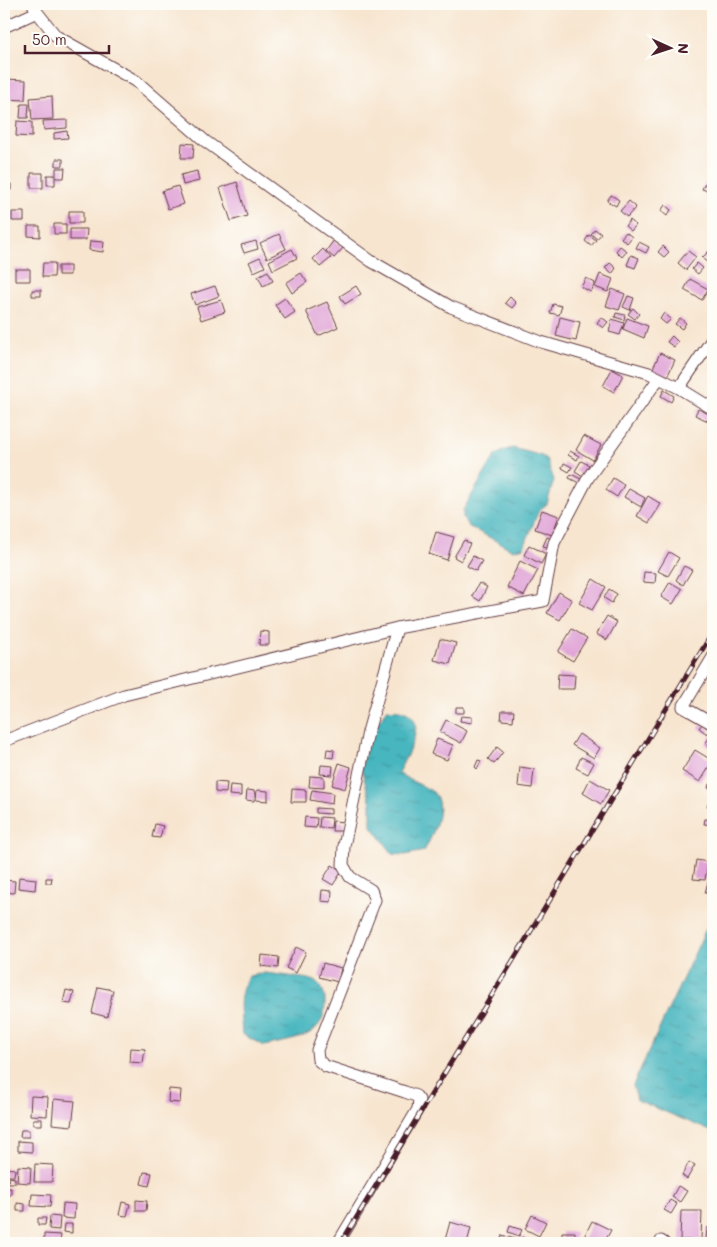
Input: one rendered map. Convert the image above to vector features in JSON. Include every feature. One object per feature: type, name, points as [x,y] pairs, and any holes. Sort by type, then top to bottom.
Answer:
[{"type":"street","points":[[4,27],[35,8],[56,36],[136,81],[205,141],[371,261],[451,307],[541,342],[649,373],[679,388],[713,409]]},
{"type":"street","points":[[679,388],[713,338]]},
{"type":"street","points":[[4,741],[124,695],[398,628],[543,601],[554,543],[588,478],[659,378]]},
{"type":"street","points":[[338,1243],[418,1109],[419,1100],[416,1096],[325,1066],[318,1060],[317,1050],[375,900],[371,890],[350,877],[344,865],[344,846],[368,732],[398,628]]},
{"type":"street","points":[[713,657],[683,706],[713,724]]},
{"type":"water","points":[[513,448],[542,456],[547,460],[554,480],[547,504],[539,510],[524,547],[513,550],[468,526],[463,518],[463,510],[495,456]]},
{"type":"water","points":[[387,709],[403,711],[411,716],[415,722],[414,739],[398,773],[433,792],[439,805],[437,822],[424,851],[405,855],[393,854],[371,825],[371,803],[361,768],[371,733]]},
{"type":"water","points":[[713,914],[713,1132],[637,1100],[633,1085]]},
{"type":"water","points":[[265,973],[306,979],[315,981],[320,985],[325,998],[324,1014],[314,1030],[296,1039],[264,1046],[242,1034],[240,1004],[242,990],[249,976]]},
{"type":"building","points":[[4,79],[26,80],[25,100],[4,99]]},
{"type":"building","points":[[52,96],[53,119],[32,120],[30,98]]},
{"type":"building","points":[[21,104],[29,104],[28,118],[20,118]]},
{"type":"building","points":[[67,120],[67,128],[44,130],[43,121]]},
{"type":"building","points":[[17,121],[32,122],[32,137],[16,136]]},
{"type":"building","points":[[67,131],[68,138],[54,139],[54,133]]},
{"type":"building","points":[[182,143],[194,144],[193,158],[181,158]]},
{"type":"building","points":[[56,159],[63,159],[63,166],[56,166]]},
{"type":"building","points":[[56,168],[65,168],[64,178],[56,178]]},
{"type":"building","points":[[197,171],[199,181],[183,185],[181,175]]},
{"type":"building","points":[[31,173],[43,173],[43,188],[31,188]]},
{"type":"building","points":[[47,175],[55,175],[55,185],[47,185]]},
{"type":"building","points":[[237,182],[247,216],[231,221],[220,188]]},
{"type":"building","points":[[705,183],[713,186],[713,193],[702,189]]},
{"type":"building","points":[[4,184],[11,184],[11,190],[4,190]]},
{"type":"building","points":[[178,186],[184,204],[168,209],[162,191]]},
{"type":"building","points":[[4,194],[6,194],[6,206],[4,206]]},
{"type":"building","points":[[611,195],[619,200],[616,206],[607,201]]},
{"type":"building","points":[[629,201],[636,207],[627,217],[620,211]]},
{"type":"building","points":[[665,205],[671,210],[667,216],[661,211]]},
{"type":"building","points":[[69,211],[83,211],[83,223],[69,223]]},
{"type":"building","points":[[12,212],[24,212],[24,221],[12,221]]},
{"type":"building","points":[[630,220],[636,225],[631,231],[625,226]]},
{"type":"building","points":[[54,224],[66,224],[66,234],[54,234]]},
{"type":"building","points":[[28,226],[40,226],[40,237],[28,236]]},
{"type":"building","points":[[70,229],[87,229],[86,240],[70,240]]},
{"type":"building","points":[[595,229],[601,234],[597,239],[591,234]]},
{"type":"building","points":[[626,232],[632,237],[627,243],[621,238]]},
{"type":"building","points":[[279,234],[286,249],[267,258],[260,243]]},
{"type":"building","points":[[589,235],[596,240],[591,246],[585,241]]},
{"type":"building","points":[[334,240],[343,248],[334,258],[326,251]]},
{"type":"building","points":[[90,241],[104,242],[103,252],[89,250]]},
{"type":"building","points":[[256,241],[258,249],[244,253],[241,245]]},
{"type":"building","points":[[639,242],[649,247],[646,253],[636,248]]},
{"type":"building","points":[[620,246],[627,251],[622,257],[616,251]]},
{"type":"building","points":[[663,246],[669,252],[664,257],[658,252]]},
{"type":"building","points":[[712,248],[713,262],[710,265],[702,258]]},
{"type":"building","points":[[292,249],[297,258],[273,270],[269,261]]},
{"type":"building","points":[[323,249],[331,258],[320,267],[313,259]]},
{"type":"building","points":[[688,251],[696,257],[686,270],[678,263]]},
{"type":"building","points":[[631,255],[639,258],[635,268],[627,265]]},
{"type":"building","points":[[260,257],[265,267],[254,272],[249,262]]},
{"type":"building","points":[[43,263],[55,263],[54,277],[42,277]]},
{"type":"building","points":[[610,263],[616,268],[612,274],[605,268]]},
{"type":"building","points":[[697,263],[703,268],[698,274],[692,269]]},
{"type":"building","points":[[58,266],[70,266],[70,275],[58,275]]},
{"type":"building","points":[[15,269],[30,269],[30,281],[15,281]]},
{"type":"building","points":[[268,271],[273,281],[263,286],[258,276]]},
{"type":"building","points":[[301,273],[307,282],[292,293],[286,283]]},
{"type":"building","points":[[600,274],[613,279],[608,292],[595,287]]},
{"type":"building","points":[[586,278],[595,283],[591,292],[581,287]]},
{"type":"building","points":[[690,279],[708,289],[702,300],[684,290]]},
{"type":"building","points":[[215,286],[219,296],[195,305],[191,294]]},
{"type":"building","points":[[356,286],[361,294],[345,304],[340,296]]},
{"type":"building","points":[[612,289],[625,294],[619,310],[606,306]]},
{"type":"building","points":[[32,290],[41,290],[41,296],[32,296]]},
{"type":"building","points":[[628,296],[634,298],[630,310],[623,307]]},
{"type":"building","points":[[510,297],[516,303],[512,308],[505,303]]},
{"type":"building","points":[[285,298],[295,312],[285,319],[275,305]]},
{"type":"building","points":[[221,300],[225,312],[201,320],[197,307]]},
{"type":"building","points":[[327,302],[338,327],[318,336],[306,311]]},
{"type":"building","points":[[553,304],[562,306],[559,315],[550,313]]},
{"type":"building","points":[[633,308],[639,314],[635,319],[628,314]]},
{"type":"building","points":[[616,313],[625,315],[624,320],[615,317]]},
{"type":"building","points":[[664,313],[671,319],[666,324],[660,319]]},
{"type":"building","points":[[560,317],[580,322],[576,341],[556,336]]},
{"type":"building","points":[[601,317],[608,322],[603,328],[597,323]]},
{"type":"building","points":[[627,318],[648,326],[644,338],[623,329]]},
{"type":"building","points":[[680,318],[686,323],[682,329],[675,324]]},
{"type":"building","points":[[612,319],[624,323],[620,335],[609,332]]},
{"type":"building","points":[[672,336],[678,342],[674,347],[667,342]]},
{"type":"building","points":[[660,353],[675,360],[667,377],[652,370]]},
{"type":"building","points":[[612,369],[623,375],[614,392],[603,386]]},
{"type":"building","points":[[664,390],[674,396],[671,402],[661,396]]},
{"type":"building","points":[[698,409],[711,415],[708,421],[695,415]]},
{"type":"building","points":[[584,436],[601,445],[593,460],[576,450]]},
{"type":"building","points":[[570,451],[579,456],[577,460],[568,455]]},
{"type":"building","points":[[581,461],[589,465],[583,476],[575,471]]},
{"type":"building","points":[[564,463],[572,467],[569,472],[562,468]]},
{"type":"building","points":[[571,474],[581,479],[579,483],[569,478]]},
{"type":"building","points":[[613,478],[624,485],[617,497],[606,490]]},
{"type":"building","points":[[629,489],[645,498],[641,507],[624,497]]},
{"type":"building","points":[[648,496],[661,504],[649,523],[637,516]]},
{"type":"building","points":[[542,510],[559,516],[552,535],[535,529]]},
{"type":"building","points":[[436,532],[454,537],[447,560],[429,554]]},
{"type":"building","points":[[547,537],[551,539],[547,547],[543,546]]},
{"type":"building","points":[[464,540],[470,544],[461,561],[454,557]]},
{"type":"building","points":[[529,545],[546,554],[541,564],[524,555]]},
{"type":"building","points":[[669,552],[679,558],[668,576],[658,571]]},
{"type":"building","points":[[473,556],[482,561],[476,571],[467,566]]},
{"type":"building","points":[[520,561],[538,570],[524,596],[507,587]]},
{"type":"building","points":[[684,566],[692,570],[683,585],[676,580]]},
{"type":"building","points":[[644,572],[656,573],[655,583],[643,582]]},
{"type":"building","points":[[593,579],[606,587],[592,610],[579,603]]},
{"type":"building","points":[[670,582],[682,589],[673,604],[661,597]]},
{"type":"building","points":[[479,583],[487,587],[480,601],[472,596]]},
{"type":"building","points":[[609,589],[617,594],[612,603],[604,598]]},
{"type":"building","points":[[559,592],[572,600],[560,620],[547,613]]},
{"type":"building","points":[[607,616],[617,622],[607,640],[596,634]]},
{"type":"building","points":[[572,629],[587,638],[573,661],[558,652]]},
{"type":"building","points":[[260,631],[269,632],[269,645],[259,645]]},
{"type":"building","points":[[440,639],[456,643],[450,664],[434,660]]},
{"type":"building","points":[[558,674],[575,675],[574,689],[557,689]]},
{"type":"building","points":[[456,707],[464,707],[464,713],[456,713]]},
{"type":"building","points":[[502,711],[514,711],[513,721],[501,720]]},
{"type":"building","points":[[461,716],[472,717],[472,723],[460,721]]},
{"type":"building","points":[[446,720],[467,731],[461,743],[440,732]]},
{"type":"building","points":[[702,724],[710,730],[707,734],[699,728]]},
{"type":"building","points":[[713,732],[713,750],[705,744]]},
{"type":"building","points":[[579,734],[600,748],[594,758],[572,745]]},
{"type":"building","points":[[437,739],[453,745],[447,760],[431,754]]},
{"type":"building","points":[[497,747],[503,752],[494,764],[488,759]]},
{"type":"building","points":[[327,749],[334,750],[333,758],[326,757]]},
{"type":"building","points":[[695,750],[713,761],[700,782],[682,771]]},
{"type":"building","points":[[581,757],[594,763],[588,774],[576,768]]},
{"type":"building","points":[[478,760],[481,761],[477,769],[475,767]]},
{"type":"building","points":[[339,763],[351,767],[345,789],[332,785]]},
{"type":"building","points":[[321,765],[333,766],[332,775],[320,774]]},
{"type":"building","points":[[520,767],[534,769],[532,788],[518,786]]},
{"type":"building","points":[[310,776],[324,777],[324,788],[309,787]]},
{"type":"building","points":[[590,779],[609,790],[601,804],[583,793]]},
{"type":"building","points":[[215,782],[227,783],[226,793],[215,792]]},
{"type":"building","points":[[709,784],[713,784],[713,789],[708,788]]},
{"type":"building","points":[[230,785],[241,786],[241,796],[229,795]]},
{"type":"building","points":[[292,789],[306,790],[306,802],[291,802]]},
{"type":"building","points":[[247,790],[255,791],[254,801],[246,800]]},
{"type":"building","points":[[257,790],[268,791],[268,801],[256,800]]},
{"type":"building","points":[[312,790],[333,793],[332,804],[310,800]]},
{"type":"building","points":[[713,793],[713,809],[707,806]]},
{"type":"building","points":[[316,808],[331,809],[331,814],[316,813]]},
{"type":"building","points":[[305,817],[317,818],[316,828],[304,827]]},
{"type":"building","points":[[320,817],[332,818],[331,828],[319,827]]},
{"type":"building","points":[[705,819],[713,820],[713,825],[704,824]]},
{"type":"building","points":[[333,821],[344,822],[343,831],[332,831]]},
{"type":"building","points":[[155,824],[163,826],[160,838],[152,837]]},
{"type":"building","points":[[696,860],[708,862],[705,880],[693,879]]},
{"type":"building","points":[[332,865],[342,871],[333,885],[323,879]]},
{"type":"building","points":[[19,877],[36,879],[35,890],[18,888]]},
{"type":"building","points":[[46,878],[52,878],[51,883],[46,883]]},
{"type":"building","points":[[709,878],[713,879],[713,895],[705,893]]},
{"type":"building","points":[[4,880],[15,881],[14,893],[4,892]]},
{"type":"building","points":[[322,890],[332,891],[331,902],[321,901]]},
{"type":"building","points":[[296,947],[306,952],[296,973],[286,968]]},
{"type":"building","points":[[262,955],[279,957],[278,968],[261,966]]},
{"type":"building","points":[[323,963],[341,968],[338,982],[319,977]]},
{"type":"building","points":[[98,987],[113,990],[107,1017],[92,1013]]},
{"type":"building","points":[[66,990],[74,992],[71,1004],[63,1003]]},
{"type":"building","points":[[131,1048],[145,1049],[143,1063],[130,1062]]},
{"type":"building","points":[[169,1089],[181,1090],[180,1103],[168,1102]]},
{"type":"building","points":[[31,1096],[48,1097],[47,1116],[30,1115]]},
{"type":"building","points":[[54,1099],[75,1101],[72,1126],[52,1124]]},
{"type":"building","points":[[33,1119],[42,1119],[42,1125],[33,1125]]},
{"type":"building","points":[[21,1130],[29,1130],[29,1137],[20,1137]]},
{"type":"building","points":[[18,1141],[32,1142],[32,1152],[18,1151]]},
{"type":"building","points":[[689,1162],[695,1165],[687,1179],[682,1175]]},
{"type":"building","points":[[35,1164],[53,1165],[52,1182],[34,1182]]},
{"type":"building","points":[[18,1166],[31,1167],[30,1183],[17,1182]]},
{"type":"building","points":[[4,1168],[15,1169],[14,1176],[4,1176]]},
{"type":"building","points":[[144,1172],[152,1173],[149,1186],[141,1184]]},
{"type":"building","points":[[9,1177],[15,1178],[15,1183],[8,1183]]},
{"type":"building","points":[[678,1186],[687,1191],[680,1202],[672,1197]]},
{"type":"building","points":[[5,1188],[11,1188],[11,1195],[5,1195]]},
{"type":"building","points":[[32,1194],[51,1195],[50,1207],[31,1206]]},
{"type":"building","points":[[136,1200],[147,1201],[146,1211],[136,1211]]},
{"type":"building","points":[[670,1200],[677,1204],[671,1214],[664,1210]]},
{"type":"building","points":[[122,1202],[130,1204],[127,1216],[119,1215]]},
{"type":"building","points":[[17,1203],[25,1204],[25,1211],[17,1211]]},
{"type":"building","points":[[63,1203],[75,1204],[74,1219],[62,1218]]},
{"type":"building","points":[[681,1211],[702,1211],[701,1240],[680,1240]]},
{"type":"building","points":[[532,1215],[546,1222],[539,1236],[525,1229]]},
{"type":"building","points":[[50,1216],[60,1217],[59,1230],[49,1229]]},
{"type":"building","points":[[38,1218],[46,1218],[45,1225],[38,1225]]},
{"type":"building","points":[[592,1221],[611,1230],[604,1243],[587,1243],[582,1241]]},
{"type":"building","points":[[450,1222],[471,1228],[467,1243],[445,1240]]},
{"type":"building","points":[[64,1224],[72,1224],[72,1233],[63,1232]]},
{"type":"building","points":[[510,1226],[522,1230],[519,1236],[508,1232]]},
{"type":"building","points":[[707,1228],[713,1228],[713,1240],[706,1239]]},
{"type":"building","points":[[562,1232],[575,1232],[575,1243],[562,1243]]},
{"type":"building","points":[[44,1234],[61,1235],[60,1243],[44,1243]]},
{"type":"building","points":[[502,1235],[515,1239],[514,1243],[500,1243]]},
{"type":"building","points":[[522,1237],[534,1243],[519,1243]]},
{"type":"railway","points":[[341,1243],[713,632]]}]
